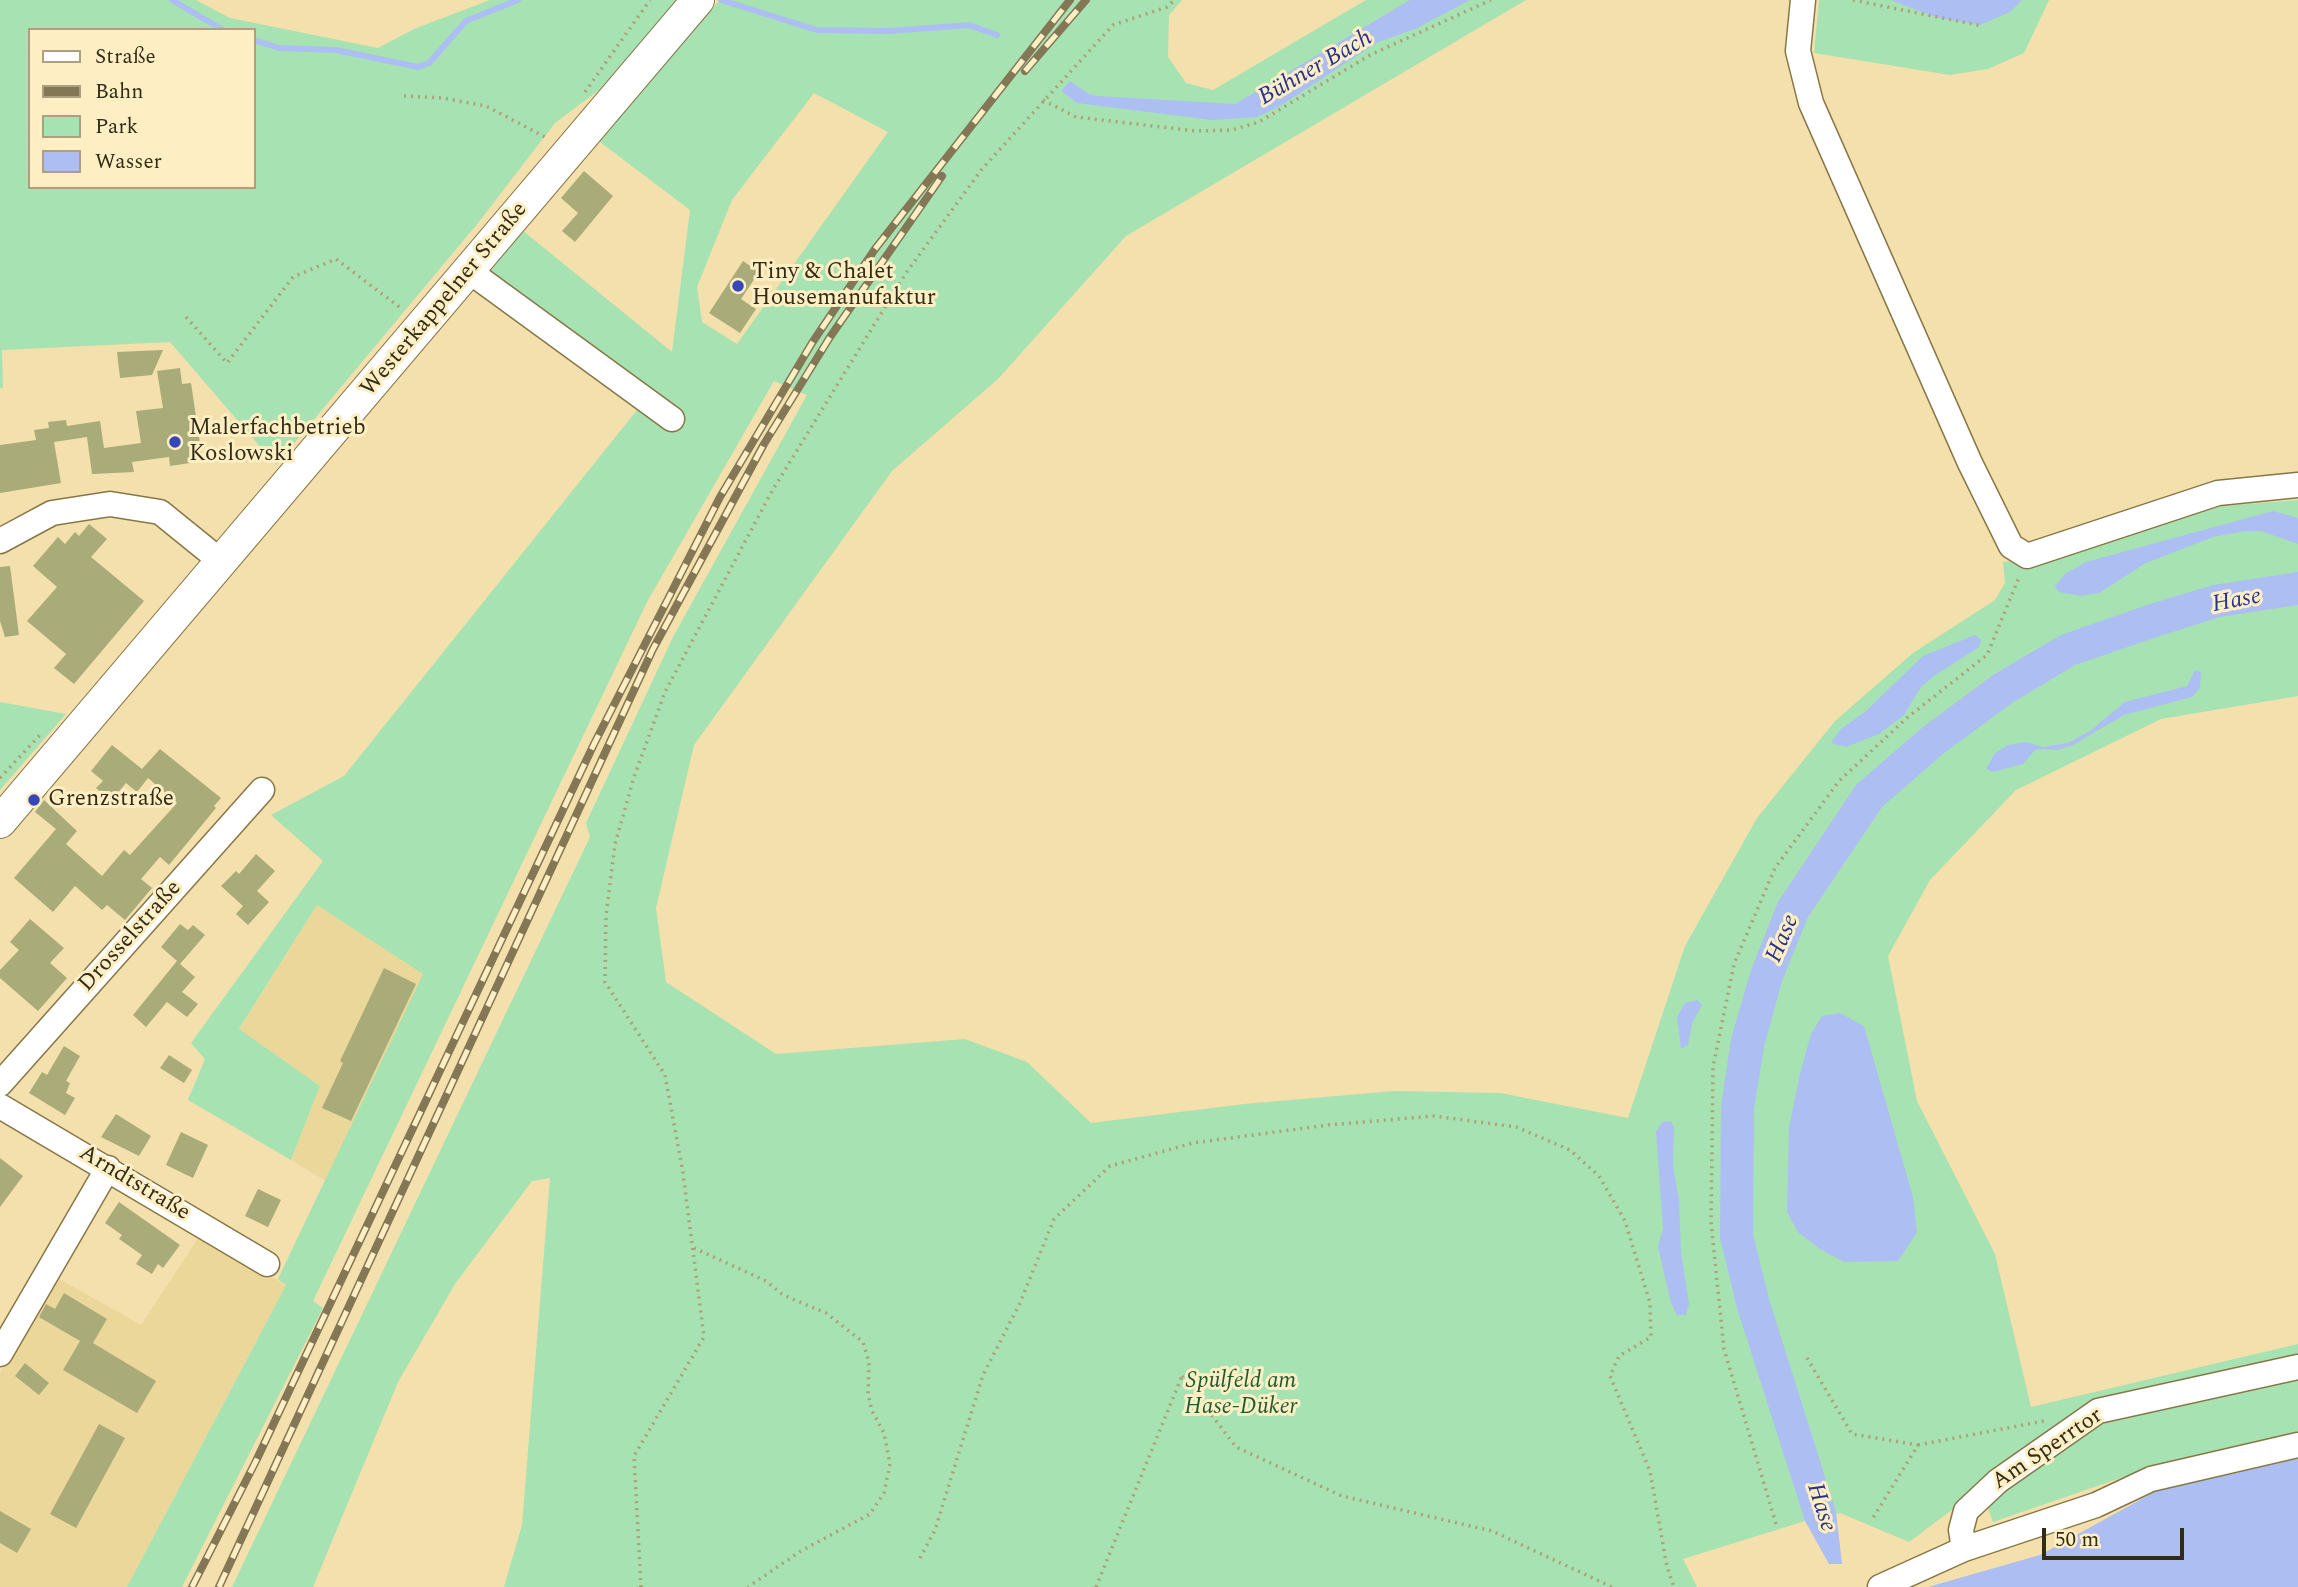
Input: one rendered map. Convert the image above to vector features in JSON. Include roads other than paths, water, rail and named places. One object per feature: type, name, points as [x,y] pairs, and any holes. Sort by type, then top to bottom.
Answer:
[{"type":"main road","name":"Westerkappelner Straße","points":[[0,822],[223,563],[698,0]]},
{"type":"street","points":[[1803,0],[1798,51],[1811,103],[1970,463],[2011,546],[2027,556],[2218,493],[2298,485]]},
{"type":"street","points":[[469,271],[672,419]]},
{"type":"street","points":[[0,541],[52,513],[110,504],[160,512],[223,563]]},
{"type":"street","name":"Drosselstraße","points":[[0,1084],[262,790]]},
{"type":"street","name":"Arndtstraße","points":[[0,1106],[267,1264]]},
{"type":"street","points":[[0,1354],[108,1168]]},
{"type":"street","name":"Am Sperrtor","points":[[1964,1549],[1961,1530],[1966,1511],[1998,1481],[2098,1411],[2298,1367]]},
{"type":"street","points":[[1880,1587],[1964,1549],[2096,1505],[2151,1479],[2298,1445]]},
{"type":"water","points":[[1410,0],[1470,0],[1415,29],[1378,42],[1280,106],[1257,117],[1212,120],[1077,103],[1061,91],[1070,81],[1089,94],[1097,96],[1235,104]]},
{"type":"water","points":[[1891,0],[2022,0],[2010,12],[1980,25],[1935,17]]},
{"type":"water","points":[[2273,511],[2298,518],[2298,544],[2261,531],[2245,531],[2213,537],[2146,563],[2099,593],[2080,596],[2059,592],[2055,586],[2065,574],[2086,562]]},
{"type":"water","name":"Hase","points":[[2298,572],[2298,605],[2220,617],[2075,665],[2012,703],[1944,753],[1882,807],[1808,917],[1782,981],[1764,1047],[1754,1109],[1753,1234],[1769,1299],[1836,1512],[1842,1564],[1829,1564],[1805,1521],[1737,1308],[1720,1238],[1721,1106],[1731,1039],[1751,970],[1778,902],[1856,785],[1923,727],[1993,675],[2061,635],[2144,606],[2213,585]]},
{"type":"water","points":[[1975,635],[1981,640],[1979,647],[1921,687],[1904,715],[1879,734],[1846,747],[1831,743],[1841,729],[1866,711],[1923,656]]},
{"type":"water","points":[[2195,670],[2201,672],[2200,688],[2192,697],[2124,715],[2073,745],[2058,750],[2036,749],[2023,764],[1993,772],[1986,769],[1995,753],[2008,745],[2026,742],[2043,747],[2068,743],[2090,731],[2125,702],[2187,686]]},
{"type":"water","points":[[1697,1000],[1702,1005],[1692,1023],[1688,1045],[1681,1049],[1677,1017],[1685,1003]]},
{"type":"water","points":[[1840,1013],[1864,1026],[1913,1197],[1917,1232],[1898,1261],[1844,1262],[1820,1249],[1798,1232],[1787,1212],[1789,1127],[1800,1074],[1811,1034],[1822,1016]]},
{"type":"water","points":[[1671,1121],[1674,1128],[1673,1166],[1679,1200],[1681,1252],[1689,1304],[1686,1315],[1677,1315],[1671,1303],[1658,1247],[1663,1228],[1656,1132],[1662,1122]]},
{"type":"water","points":[[2298,1455],[2298,1587],[1928,1587],[2040,1555],[2158,1490]]},
{"type":"waterway","name":"Bühner Bach","points":[[172,0],[220,28]]},
{"type":"waterway","name":"Bühner Bach","points":[[256,41],[279,48],[336,50],[418,67],[429,63],[466,21],[518,0]]},
{"type":"waterway","name":"Bühner Bach","points":[[721,0],[817,30],[889,31],[969,25],[997,35]]},
{"type":"railway","points":[[192,1587],[256,1461],[594,744],[720,497],[812,343],[875,249],[1070,0]]},
{"type":"railway","points":[[1025,71],[1086,0]]},
{"type":"railway","points":[[219,1587],[653,649],[764,444],[830,337],[942,176]]},
{"type":"place","name":"Tiny & Chalet Housemanufaktur","points":[[738,286]]},
{"type":"place","name":"Malerfachbetrieb Koslowski","points":[[175,442]]},
{"type":"place","name":"Grenzstraße","points":[[34,800]]},
{"type":"park label","name":"Spülfeld am Hase-Düker","points":[[1241,1395]]}]
